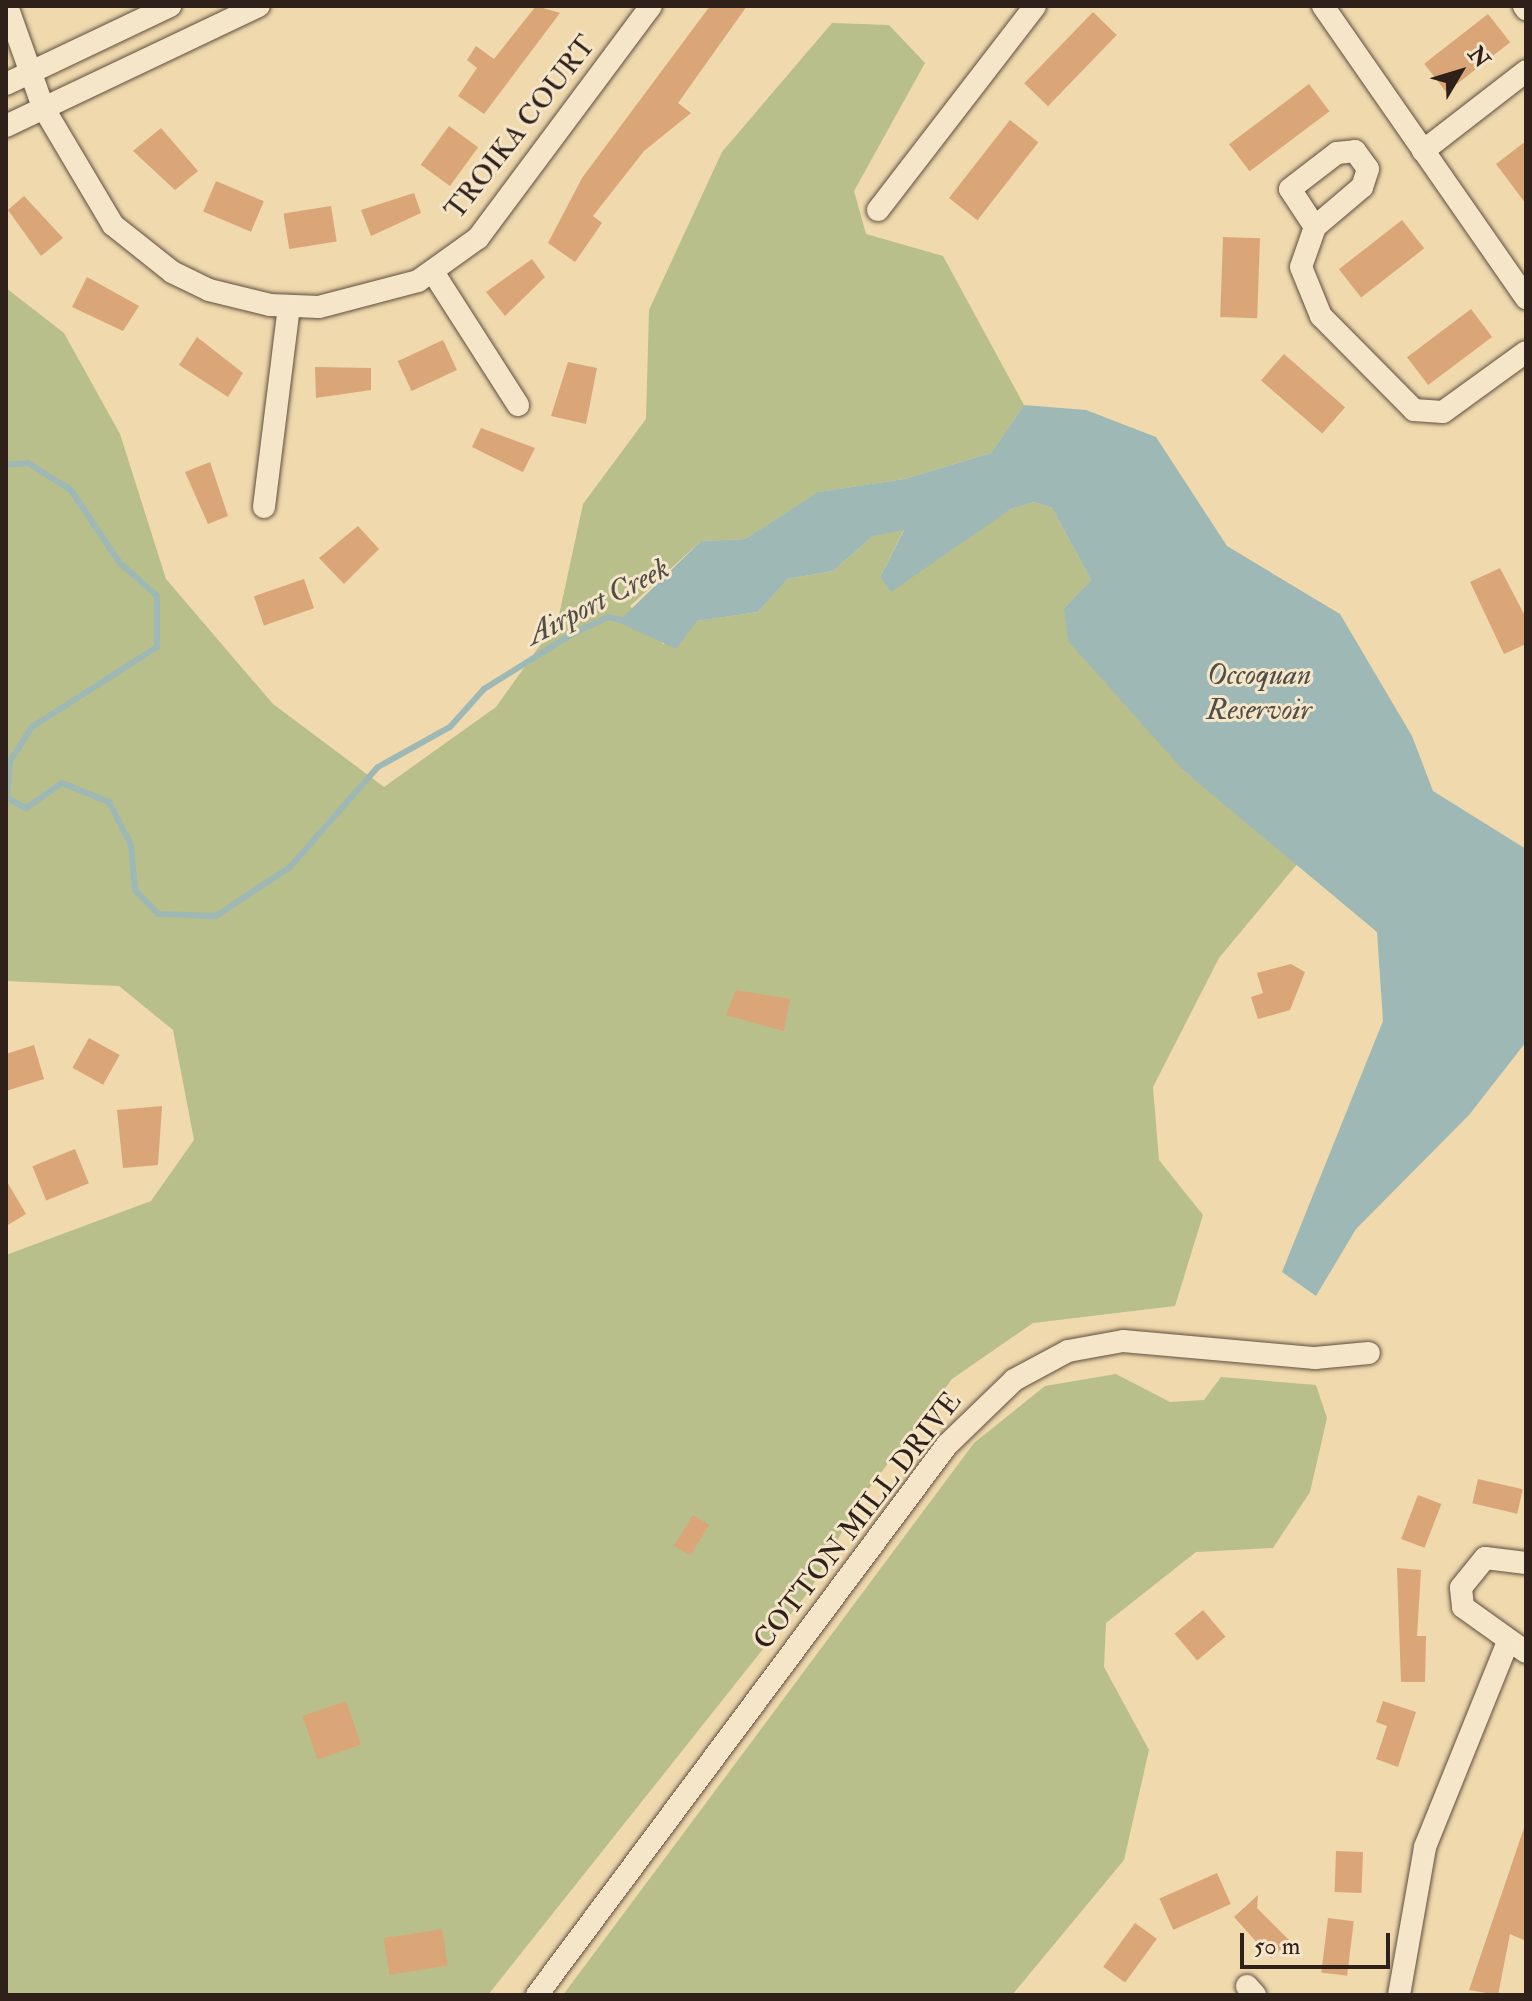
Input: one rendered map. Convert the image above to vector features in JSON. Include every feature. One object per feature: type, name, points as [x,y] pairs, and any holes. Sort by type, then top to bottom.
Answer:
[{"type":"street","name":"TROIKA COURT","points":[[7,6],[28,73],[88,193],[138,249],[209,290],[289,307],[346,304],[433,272],[496,218],[651,6]]},
{"type":"street","points":[[6,84],[170,6]]},
{"type":"street","points":[[6,126],[259,6]]},
{"type":"street","points":[[878,210],[1035,6]]},
{"type":"street","points":[[1323,6],[1526,298]]},
{"type":"street","points":[[1423,151],[1526,71]]},
{"type":"street","points":[[1315,227],[1301,267],[1321,316],[1414,410],[1443,412],[1526,352]]},
{"type":"street","points":[[433,272],[518,405]]},
{"type":"street","points":[[264,507],[289,307]]},
{"type":"street","name":"COTTON MILL DRIVE","points":[[537,1995],[947,1445],[1014,1380],[1068,1351],[1123,1341],[1315,1358],[1369,1353]]},
{"type":"street","points":[[1399,1995],[1425,1847],[1517,1648],[1463,1607],[1461,1588],[1485,1558],[1526,1563]]},
{"type":"green space","points":[[832,23],[889,25],[925,63],[854,191],[866,234],[943,256],[1024,405],[991,453],[904,479],[819,492],[745,539],[701,541],[630,606],[663,644],[673,644],[697,621],[758,612],[788,579],[833,571],[873,536],[904,529],[880,577],[911,573],[1011,509],[1034,502],[1052,508],[1091,580],[1064,608],[1184,771],[1298,863],[1219,958],[1153,1087],[1159,1160],[1203,1215],[1175,1306],[1033,1323],[952,1379],[858,1503],[810,1590],[488,1995],[6,1995],[6,1255],[151,1201],[194,1140],[173,1030],[119,986],[6,981],[6,288],[64,333],[120,434],[166,579],[273,704],[384,787],[496,707],[558,620],[583,504],[646,419],[649,310],[722,152]]},
{"type":"green space","points":[[1116,1374],[1170,1402],[1204,1400],[1221,1377],[1316,1385],[1327,1418],[1310,1492],[1273,1548],[1196,1552],[1106,1623],[1104,1667],[1149,1750],[1124,1860],[1012,1995],[563,1995],[974,1443],[1045,1386]]},
{"type":"water","name":"Occoquan Reservoir","points":[[1024,405],[1086,410],[1156,437],[1227,546],[1340,614],[1412,736],[1433,791],[1526,849],[1526,1042],[1469,1115],[1356,1229],[1316,1296],[1282,1272],[1383,1021],[1377,932],[1184,771],[1068,641],[1064,608],[1091,580],[1052,508],[1034,502],[1011,509],[891,592],[880,577],[904,530],[873,536],[833,571],[788,579],[758,612],[697,621],[676,649],[618,622],[701,541],[745,539],[818,492],[904,479],[991,453]]},
{"type":"building","points":[[536,6],[560,13],[484,114],[458,96],[477,68],[467,60],[476,46],[494,59]]},
{"type":"building","points":[[710,6],[747,6],[678,103],[691,113],[644,151],[593,216],[602,223],[575,262],[548,243],[582,178]]},
{"type":"building","points":[[1093,12],[1117,35],[1048,106],[1024,83]]},
{"type":"building","points":[[1488,14],[1510,42],[1446,92],[1424,64]]},
{"type":"building","points":[[1309,84],[1329,111],[1250,171],[1229,144]]},
{"type":"building","points":[[1010,120],[1038,142],[977,220],[949,198]]},
{"type":"building","points":[[449,126],[478,147],[450,186],[421,165]]},
{"type":"building","points":[[161,128],[198,171],[175,190],[133,151]]},
{"type":"building","points":[[1526,141],[1526,204],[1496,164]]},
{"type":"building","points":[[216,181],[264,201],[251,232],[203,211]]},
{"type":"building","points":[[414,193],[421,213],[371,236],[361,210]]},
{"type":"building","points":[[24,196],[63,238],[41,256],[8,210]]},
{"type":"building","points":[[331,206],[337,242],[289,249],[284,214]]},
{"type":"building","points":[[1402,220],[1424,248],[1361,298],[1339,269]]},
{"type":"building","points":[[1223,237],[1260,238],[1257,318],[1220,317]]},
{"type":"building","points":[[532,259],[545,277],[505,316],[486,292]]},
{"type":"building","points":[[87,277],[139,306],[123,331],[72,307]]},
{"type":"building","points":[[1471,309],[1492,337],[1428,385],[1407,357]]},
{"type":"building","points":[[197,337],[243,373],[228,397],[179,365]]},
{"type":"building","points":[[443,340],[457,370],[412,391],[398,361]]},
{"type":"building","points":[[1284,354],[1345,407],[1322,434],[1261,380]]},
{"type":"building","points":[[568,362],[597,368],[586,424],[551,416]]},
{"type":"building","points":[[315,367],[371,368],[371,390],[316,398]]},
{"type":"building","points":[[481,428],[535,448],[523,472],[472,447]]},
{"type":"building","points":[[210,462],[228,516],[208,524],[185,472]]},
{"type":"building","points":[[358,526],[379,549],[344,584],[319,558]]},
{"type":"building","points":[[1500,568],[1526,618],[1526,644],[1504,654],[1470,582]]},
{"type":"building","points":[[304,579],[314,608],[264,626],[254,596]]},
{"type":"building","points":[[1291,964],[1305,972],[1290,1010],[1258,1019],[1251,997],[1263,993],[1257,973]]},
{"type":"building","points":[[736,990],[790,999],[784,1031],[726,1015]]},
{"type":"building","points":[[89,1038],[120,1055],[103,1085],[73,1068]]},
{"type":"building","points":[[34,1045],[44,1079],[6,1091],[6,1054]]},
{"type":"building","points":[[162,1106],[158,1165],[123,1168],[117,1110]]},
{"type":"building","points":[[75,1149],[89,1183],[46,1201],[32,1166]]},
{"type":"building","points":[[6,1180],[26,1214],[6,1226]]},
{"type":"building","points":[[1478,1479],[1523,1489],[1517,1514],[1472,1503]]},
{"type":"building","points":[[1418,1495],[1441,1504],[1424,1548],[1401,1539]]},
{"type":"building","points":[[693,1515],[709,1525],[690,1556],[674,1546]]},
{"type":"building","points":[[1397,1568],[1421,1570],[1417,1636],[1426,1636],[1425,1682],[1401,1682]]},
{"type":"building","points":[[1203,1610],[1225,1637],[1197,1661],[1175,1634]]},
{"type":"building","points":[[346,1701],[361,1744],[317,1759],[303,1716]]},
{"type":"building","points":[[1383,1701],[1416,1712],[1398,1767],[1376,1759],[1387,1726],[1376,1722]]},
{"type":"building","points":[[1526,1822],[1526,1941],[1510,1934],[1498,1995],[1469,1990]]},
{"type":"building","points":[[1336,1851],[1363,1852],[1362,1893],[1335,1892]]},
{"type":"building","points":[[1217,1873],[1231,1904],[1173,1930],[1159,1899]]},
{"type":"building","points":[[1258,1895],[1257,1908],[1290,1941],[1271,1958],[1234,1917]]},
{"type":"building","points":[[1328,1918],[1354,1921],[1347,1976],[1321,1973]]},
{"type":"building","points":[[1135,1923],[1157,1939],[1125,1983],[1103,1967]]},
{"type":"building","points":[[442,1929],[448,1966],[390,1975],[384,1938]]},
{"type":"waterway","name":"Airport Creek","points":[[6,465],[28,463],[71,490],[119,562],[157,596],[157,647],[32,727],[10,761],[7,798],[26,808],[62,783],[109,802],[131,845],[135,890],[158,914],[216,916],[290,867],[378,767],[450,727],[484,689],[572,634],[608,617],[622,620]]}]
